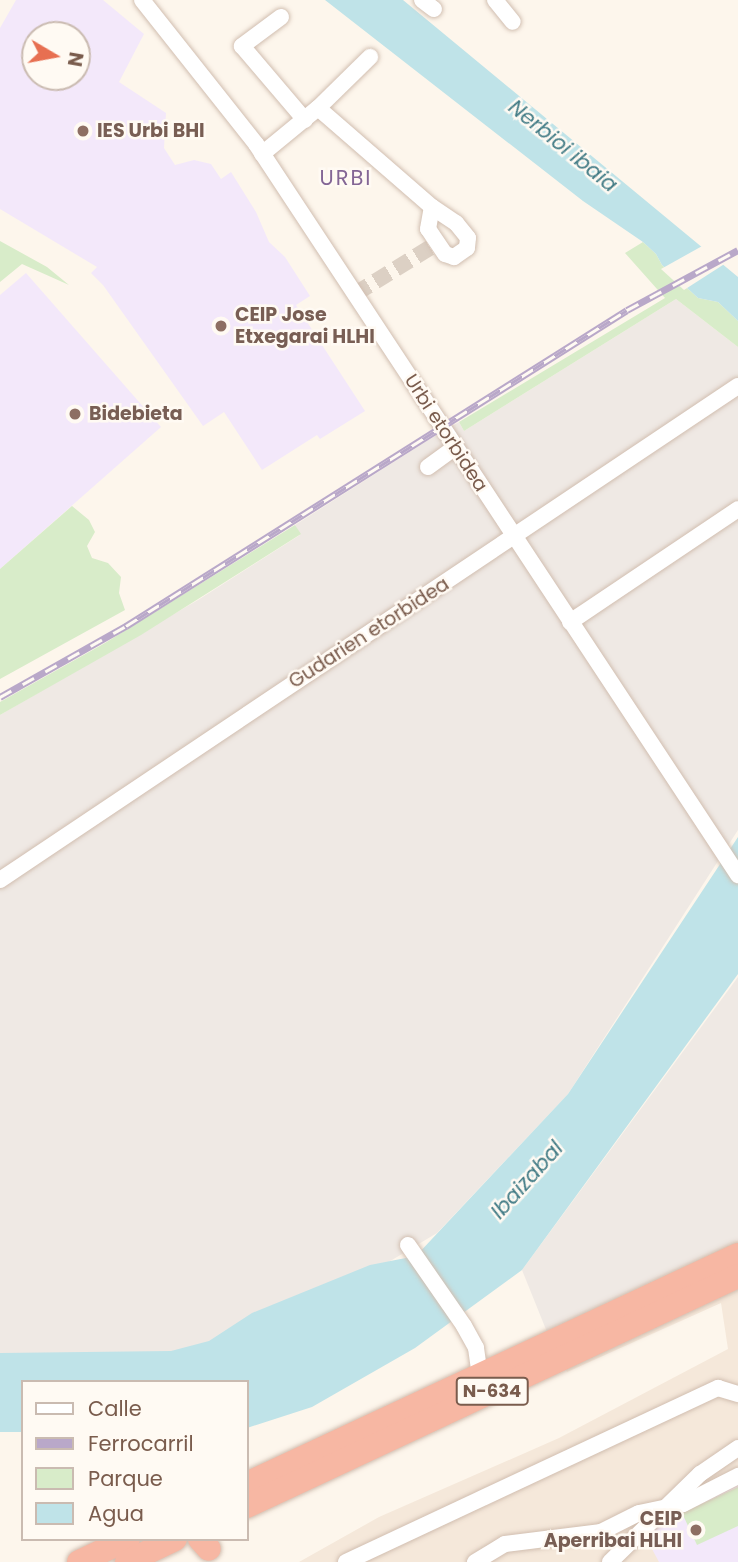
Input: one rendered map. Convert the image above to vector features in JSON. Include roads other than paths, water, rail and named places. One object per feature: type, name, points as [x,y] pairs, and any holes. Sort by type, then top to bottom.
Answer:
[{"type":"highway","name":"N-634","points":[[248,1484],[738,1255]]},
{"type":"highway","name":"N-634","points":[[248,1506],[738,1276]]},
{"type":"highway","points":[[79,1562],[124,1541]]},
{"type":"highway","points":[[127,1562],[171,1541]]},
{"type":"street","name":"Urbi etorbidea","points":[[142,0],[262,154],[738,875]]},
{"type":"street","points":[[495,0],[513,22]]},
{"type":"street","points":[[281,17],[242,46],[305,120]]},
{"type":"street","points":[[262,154],[305,120],[370,57]]},
{"type":"street","points":[[318,108],[432,207]]},
{"type":"street","name":"Gudarien etorbidea","points":[[0,880],[738,386]]},
{"type":"street","points":[[428,467],[456,447]]},
{"type":"street","points":[[570,622],[738,509]]},
{"type":"street","points":[[408,1245],[464,1326],[475,1348],[480,1375]]},
{"type":"street","points":[[346,1562],[718,1388],[738,1394]]},
{"type":"street","points":[[610,1562],[700,1474],[738,1448]]},
{"type":"street","points":[[475,1562],[505,1544],[601,1532],[639,1513],[683,1504],[738,1476]]},
{"type":"water","name":"Nerbioi ibaia","points":[[325,0],[403,0],[738,277],[738,321],[718,302],[698,298],[662,265],[656,254],[643,242],[583,201]]},
{"type":"water","name":"Ibaizabal","points":[[738,837],[738,974],[522,1270],[415,1348],[312,1407],[248,1428],[248,1380],[21,1380],[21,1432],[0,1432],[0,1353],[171,1351],[209,1341],[252,1313],[370,1265],[416,1256],[568,1094]]},
{"type":"tunnel","points":[[355,294],[436,244]]},
{"type":"railway","points":[[0,697],[126,626],[627,310],[738,250]]},
{"type":"place","name":"IES Urbi BHI","points":[[83,131]]},
{"type":"place","name":"CEIP Jose Etxegarai HLHI","points":[[221,326]]},
{"type":"place","name":"Bidebieta","points":[[75,414]]},
{"type":"place","name":"CEIP Aperribai HLHI","points":[[696,1530]]},
{"type":"district","name":"URBI","points":[[346,178]]}]
